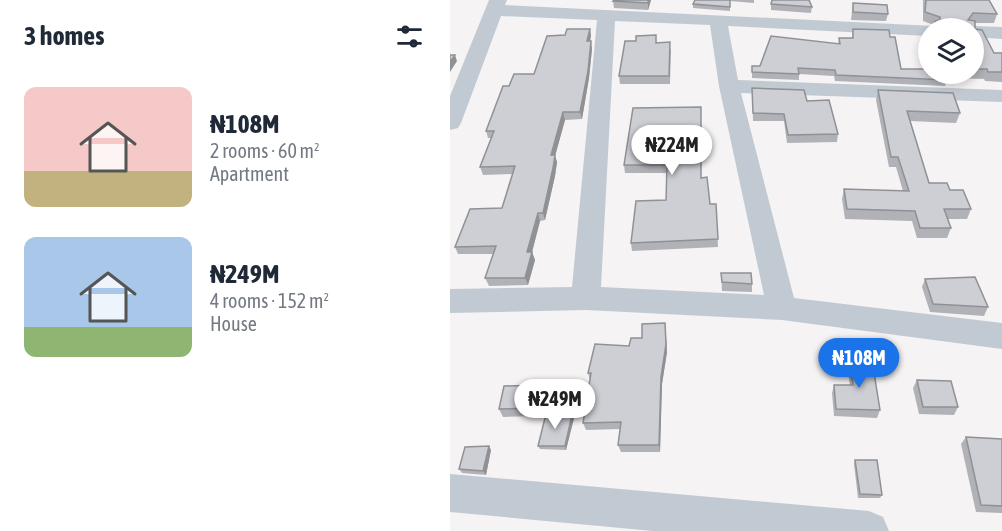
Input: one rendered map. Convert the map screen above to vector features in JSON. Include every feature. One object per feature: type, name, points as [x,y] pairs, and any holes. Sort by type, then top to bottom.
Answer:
[{"type":"street","points":[[450,123],[496,5],[606,15],[918,30]]},
{"type":"street","points":[[586,298],[606,15]]},
{"type":"street","points":[[718,21],[729,86],[782,308]]},
{"type":"street","points":[[984,32],[1002,33]]},
{"type":"street","points":[[729,86],[1002,96]]},
{"type":"street","points":[[450,301],[586,298],[782,308],[1002,336]]},
{"type":"street","points":[[450,493],[686,523],[869,531]]},
{"type":"building","points":[[648,0],[648,3],[613,1]]},
{"type":"building","points":[[695,0],[730,0],[730,7],[693,4]]},
{"type":"building","points":[[772,0],[809,0],[812,7],[771,4]]},
{"type":"building","points":[[926,0],[989,0],[997,14],[973,13],[969,18],[940,18],[925,12]]},
{"type":"building","points":[[853,3],[887,5],[888,14],[853,12]]},
{"type":"building","points":[[567,29],[590,29],[587,41],[591,41],[588,71],[580,112],[563,112],[551,155],[555,155],[543,213],[538,213],[527,252],[532,252],[525,278],[485,278],[496,246],[455,247],[470,209],[502,208],[515,166],[480,167],[494,131],[486,131],[503,86],[509,86],[514,74],[534,74],[547,36],[565,35]]},
{"type":"building","points":[[853,29],[889,30],[890,37],[895,37],[901,69],[918,69],[918,79],[836,75],[835,70],[798,68],[799,74],[752,72],[752,66],[760,66],[771,36],[840,44],[839,38],[853,38]]},
{"type":"building","points":[[984,34],[994,53],[1002,53],[1002,72],[988,72],[984,69]]},
{"type":"building","points":[[656,35],[656,43],[670,42],[669,76],[619,76],[625,41],[636,41],[636,36]]},
{"type":"building","points":[[752,88],[804,90],[807,101],[829,100],[838,134],[788,135],[784,114],[753,113]]},
{"type":"building","points":[[878,90],[953,93],[960,113],[907,111],[929,183],[947,183],[950,190],[963,190],[971,209],[944,209],[951,228],[920,228],[915,211],[847,209],[844,189],[909,191],[898,157],[891,157]]},
{"type":"building","points":[[701,107],[701,178],[707,177],[710,204],[716,204],[718,239],[631,243],[636,201],[666,200],[667,165],[624,165],[633,108]]},
{"type":"building","points":[[721,273],[751,273],[752,284],[722,282]]},
{"type":"building","points":[[975,277],[988,307],[933,304],[925,279]]},
{"type":"building","points":[[665,323],[666,344],[661,377],[659,445],[618,445],[621,422],[583,423],[591,373],[588,373],[595,344],[629,346],[631,338],[642,338],[642,324]]},
{"type":"building","points":[[850,359],[872,360],[880,410],[836,409],[834,385],[853,385]]},
{"type":"building","points":[[917,380],[951,381],[958,407],[923,407]]},
{"type":"building","points":[[539,385],[535,408],[499,409],[504,386]]},
{"type":"building","points":[[546,414],[572,415],[565,446],[538,446]]},
{"type":"building","points":[[966,437],[1002,439],[1002,506],[981,505]]},
{"type":"building","points":[[489,446],[483,471],[459,469],[465,447]]},
{"type":"building","points":[[855,460],[877,460],[882,495],[860,494]]}]
